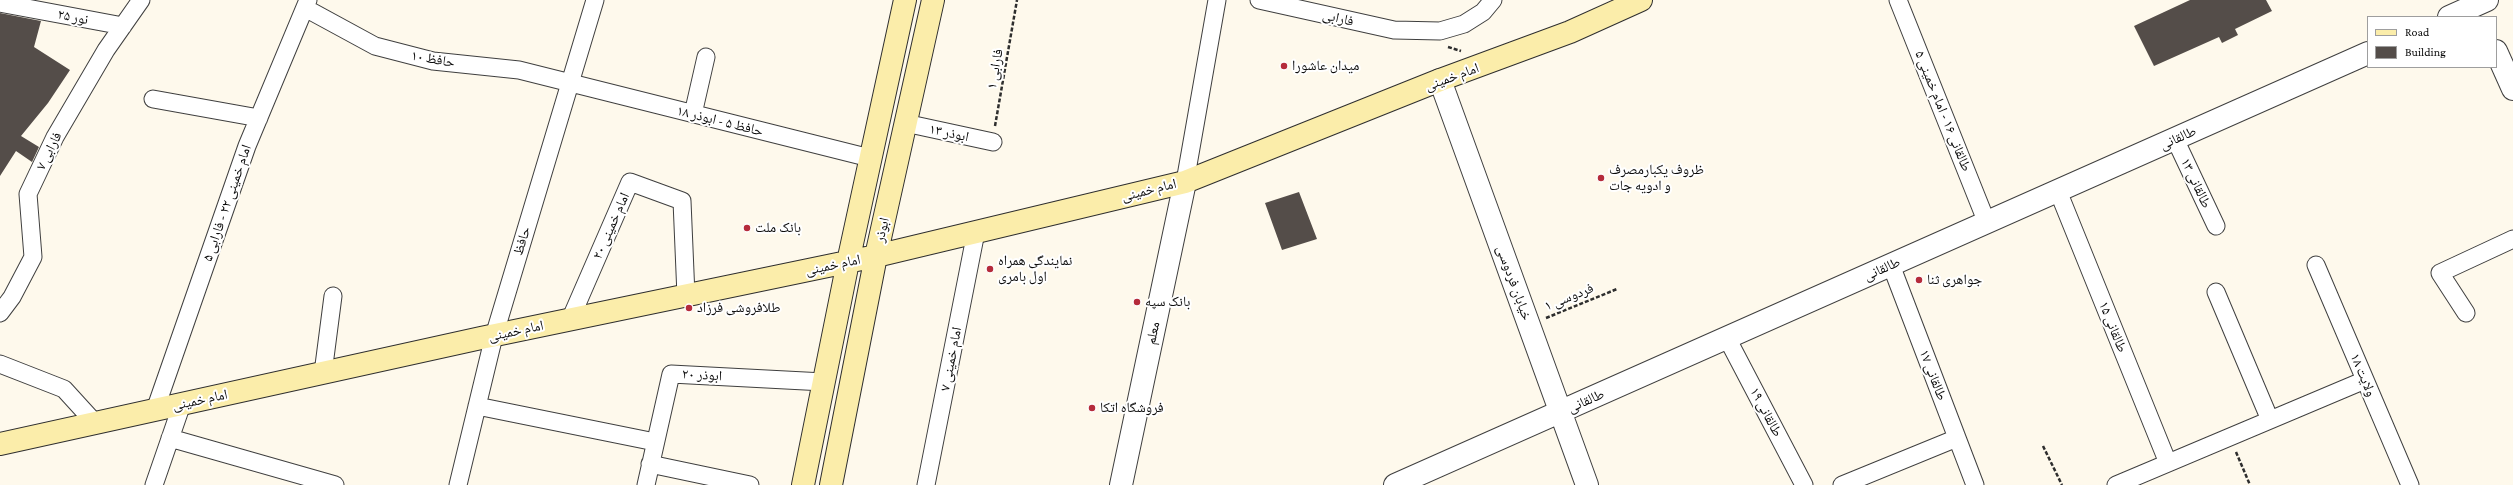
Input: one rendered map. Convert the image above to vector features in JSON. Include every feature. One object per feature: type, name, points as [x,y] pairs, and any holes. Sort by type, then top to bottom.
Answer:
[{"type":"main road","name":"ابوذر","points":[[803,485],[848,262],[905,0]]},
{"type":"main road","name":"ابوذر","points":[[831,485],[876,256],[933,0]]},
{"type":"main road","name":"امام خمینی","points":[[0,444],[494,336],[876,256],[1185,182],[1440,80],[1570,32],[1641,0]]},
{"type":"street","name":"فارابی ۷","points":[[0,313],[12,297],[33,257],[28,194],[55,137],[106,50],[141,0]]},
{"type":"street","name":"حافظ","points":[[458,485],[494,336],[595,0]]},
{"type":"street","points":[[1185,182],[1217,0]]},
{"type":"street","name":"فارابی","points":[[1259,0],[1394,30],[1440,31],[1458,26],[1482,12],[1493,0]]},
{"type":"street","name":"طالقانی ۱۶ - امام خمینی ۵","points":[[1898,0],[1987,223]]},
{"type":"street","name":"نور ۲۵","points":[[0,3],[123,26]]},
{"type":"street","name":"حافظ ۱۰","points":[[307,4],[375,46],[433,61],[519,70],[570,85]]},
{"type":"street","name":"امام خمینی ۲۲ - فارابی ۵","points":[[155,410],[259,118],[307,4]]},
{"type":"street","points":[[2452,16],[2479,6]]},
{"type":"street","name":"طالقانی","points":[[1395,485],[2367,53]]},
{"type":"street","points":[[2497,53],[2513,89]]},
{"type":"street","points":[[693,114],[706,57]]},
{"type":"street","name":"خیابان فردوسی","points":[[1440,80],[1588,485]]},
{"type":"street","name":"حافظ ۵ - ابوذر ۱۸","points":[[570,85],[870,158]]},
{"type":"street","points":[[153,98],[259,118]]},
{"type":"street","name":"ابوذر ۱۳","points":[[906,123],[993,142]]},
{"type":"street","name":"طالقانی ۱۳","points":[[2175,139],[2216,226]]},
{"type":"street","name":"امام خمینی ۲۰","points":[[570,320],[630,182],[682,202],[686,296]]},
{"type":"street","name":"معلم","points":[[1120,485],[1185,182]]},
{"type":"street","name":"طالقانی ۱۵","points":[[2058,191],[2168,463]]},
{"type":"street","name":"امام خمینی ۷","points":[[926,485],[976,232]]},
{"type":"street","points":[[2466,313],[2440,273],[2513,240]]},
{"type":"street","name":"طالقانی ۱۷","points":[[1891,265],[1975,485]]},
{"type":"street","name":"ولایت ۱۸","points":[[2316,265],[2410,485]]},
{"type":"street","points":[[2216,292],[2270,420]]},
{"type":"street","points":[[323,373],[333,296]]},
{"type":"street","name":"طالقانی ۱۹","points":[[1728,338],[1804,485]]},
{"type":"street","points":[[0,364],[64,389],[95,424]]},
{"type":"street","name":"ابوذر ۲۰","points":[[646,485],[671,374],[824,382]]},
{"type":"street","points":[[2116,485],[2365,380]]},
{"type":"street","points":[[154,485],[182,404]]},
{"type":"street","points":[[477,406],[655,442]]},
{"type":"street","points":[[170,438],[302,480],[336,485]]},
{"type":"street","points":[[1842,485],[1957,438]]},
{"type":"street","points":[[650,464],[750,485]]},
{"type":"path","name":"فارابی ۱","points":[[993,142],[1017,0]]},
{"type":"path","name":"فردوسی ۱","points":[[1529,324],[1617,289]]},
{"type":"path","points":[[2230,437],[2250,485]]},
{"type":"path","points":[[2043,446],[2062,485]]},
{"type":"building","points":[[2190,0],[2266,0],[2272,11],[2235,29],[2238,35],[2222,43],[2219,37],[2154,66],[2134,26]]},
{"type":"building","points":[[0,13],[41,21],[34,47],[70,70],[48,103],[21,136],[39,147],[32,162],[16,151],[0,176]]},
{"type":"building","points":[[1299,192],[1317,239],[1282,250],[1265,203]]},
{"type":"place","name":"میدان عاشورا","points":[[1284,66]]},
{"type":"place","name":"ظروف یکبارمصرف و ادویه جات","points":[[1601,178]]},
{"type":"place","name":"بانک ملت","points":[[747,228]]},
{"type":"place","name":"نمایندگی همراه اول بامری","points":[[990,269]]},
{"type":"place","name":"جواهری ثنا","points":[[1919,280]]},
{"type":"place","name":"بانک سپه","points":[[1137,302]]},
{"type":"place","name":"طلافروشی فرزاد","points":[[689,308]]},
{"type":"place","name":"فروشگاه اتکا","points":[[1092,408]]}]
